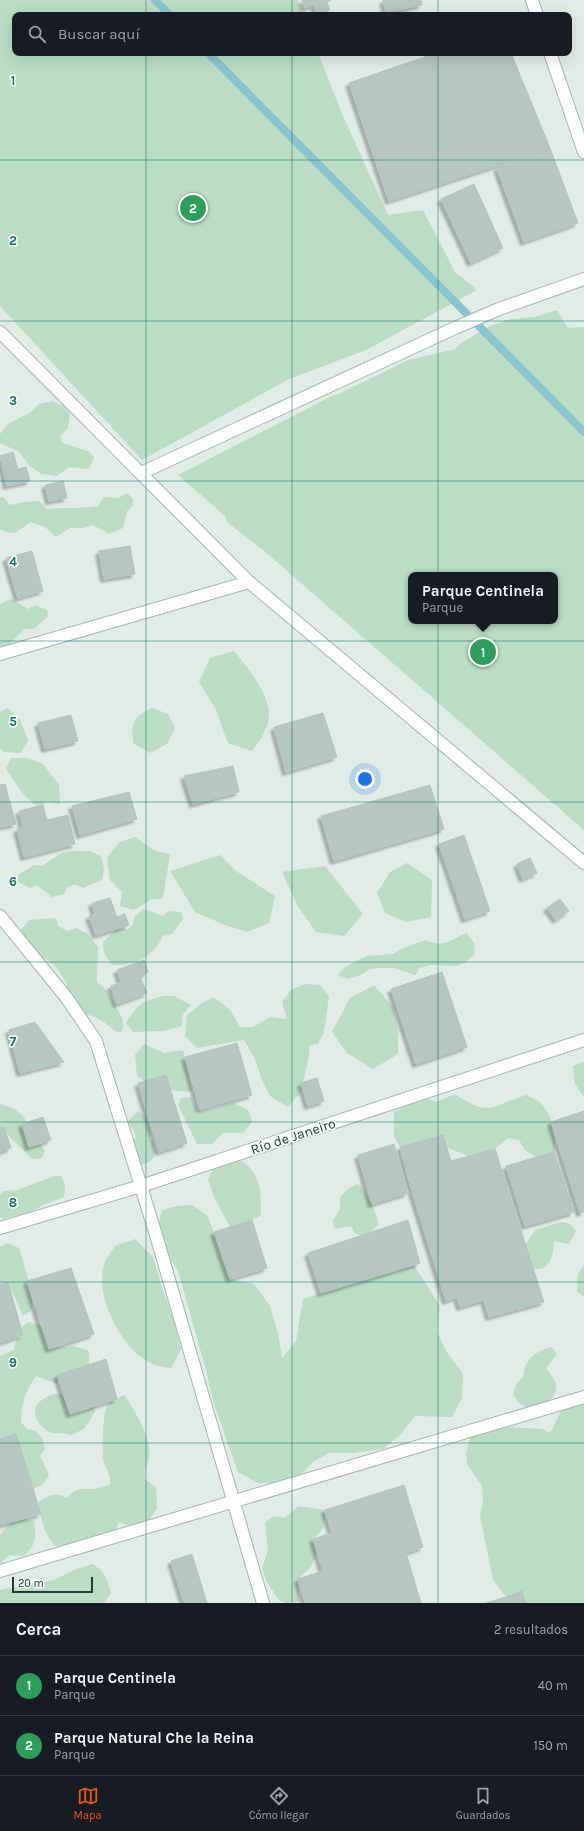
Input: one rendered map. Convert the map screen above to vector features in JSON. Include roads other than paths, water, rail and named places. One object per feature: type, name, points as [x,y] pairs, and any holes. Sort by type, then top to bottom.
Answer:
[{"type":"street","points":[[532,0],[536,12]]},
{"type":"street","points":[[551,56],[584,152]]},
{"type":"street","points":[[141,473],[457,327],[499,309],[584,279]]},
{"type":"street","points":[[0,332],[249,582],[584,863]]},
{"type":"street","points":[[0,654],[249,582]]},
{"type":"street","points":[[0,916],[66,997],[96,1041],[141,1186],[263,1603]]},
{"type":"street","name":"Río de Janeiro","points":[[0,1228],[141,1186],[584,1040]]},
{"type":"street","points":[[0,1571],[584,1397]]},
{"type":"waterway","points":[[155,0],[167,12]]},
{"type":"waterway","points":[[211,56],[584,432]]},
{"type":"place","name":"Parque Natural Che la Reina","points":[[193,208]]},
{"type":"place","name":"Parque Centinela","points":[[483,652]]}]
